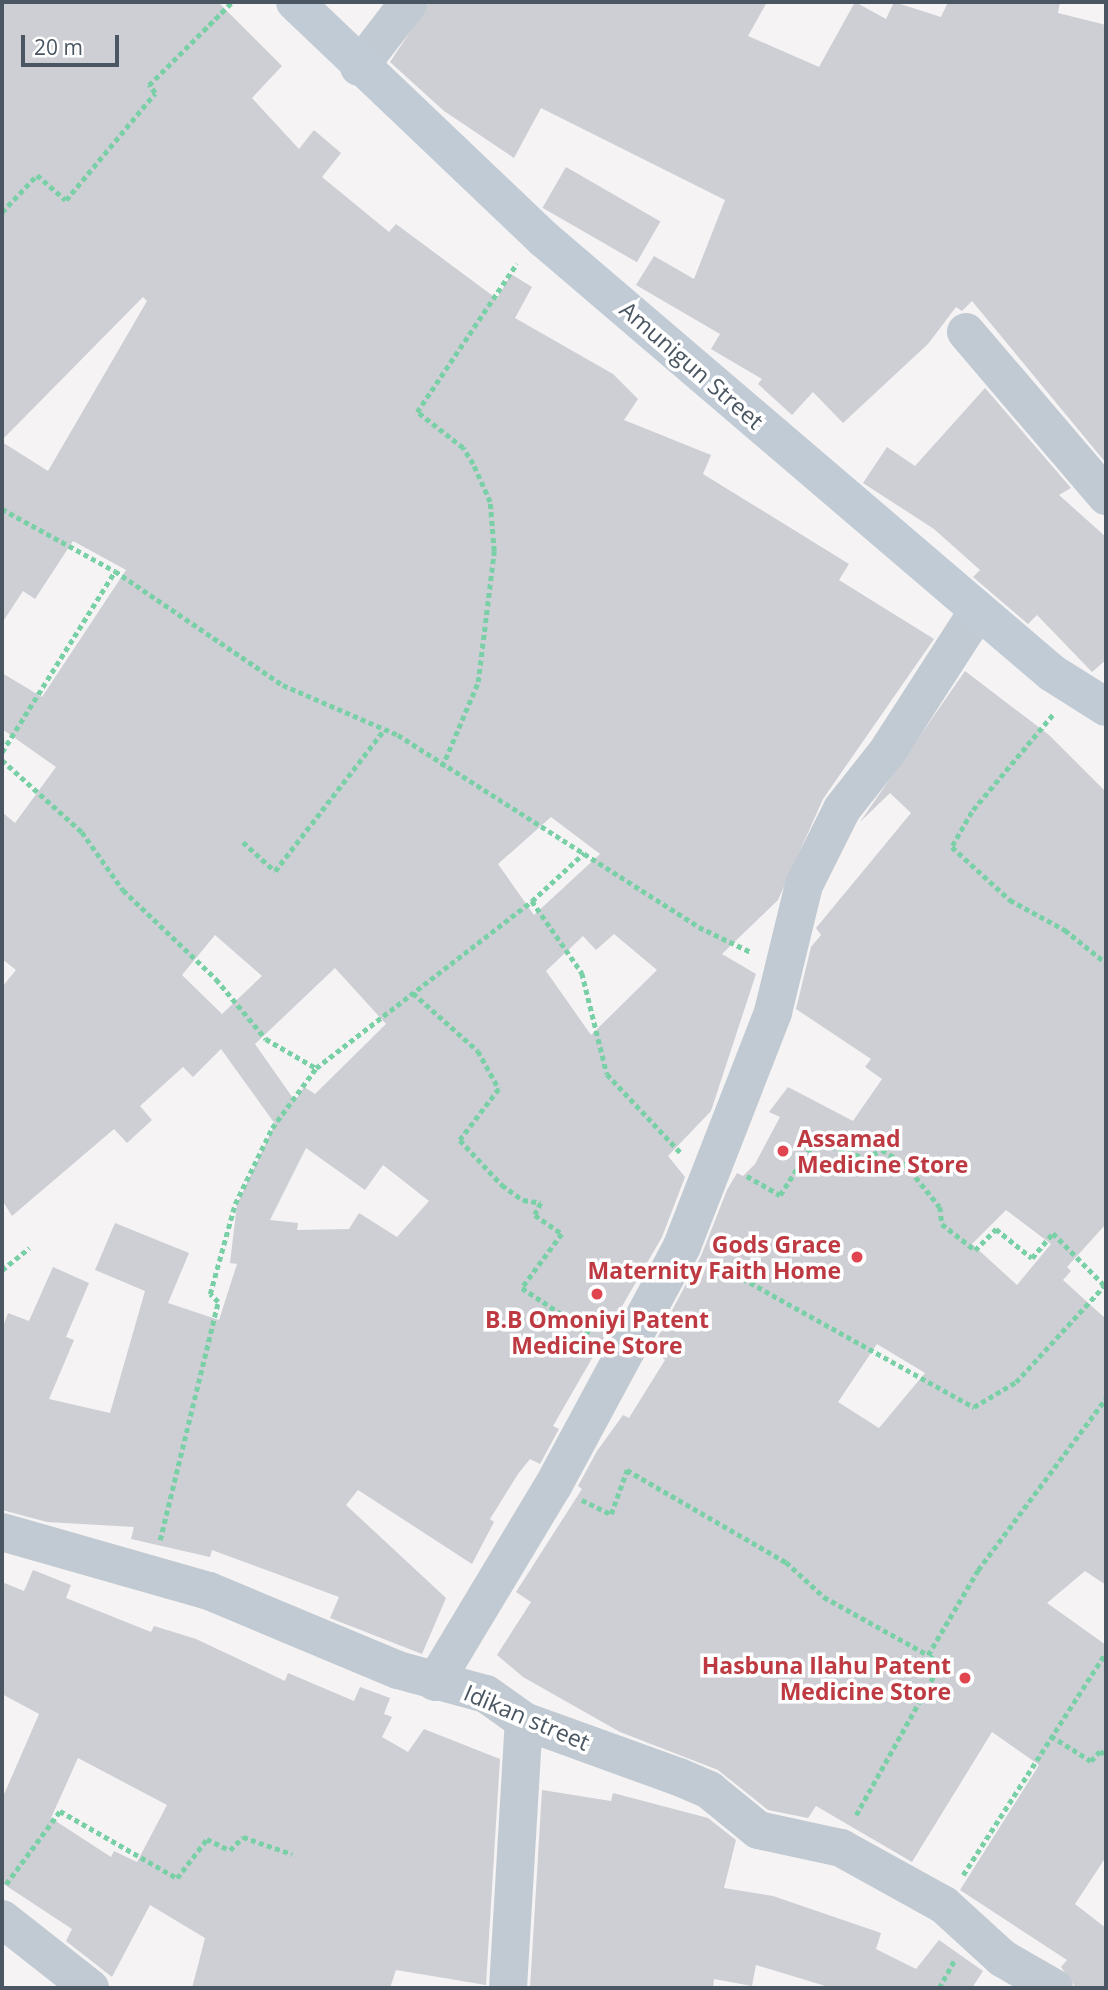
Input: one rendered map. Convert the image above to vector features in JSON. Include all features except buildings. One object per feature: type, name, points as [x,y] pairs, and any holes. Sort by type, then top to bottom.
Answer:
[{"type":"main road","name":"Amunigun Street","points":[[295,2],[359,67],[544,239],[978,611],[1091,697]]},
{"type":"street","points":[[359,67],[409,2]]},
{"type":"street","points":[[966,331],[1106,496]]},
{"type":"street","points":[[435,1682],[552,1486],[682,1245],[717,1159],[789,961],[804,885],[842,809],[887,752],[978,611]]},
{"type":"street","name":"Idikan street","points":[[2,1532],[209,1591],[435,1682],[486,1694],[524,1721],[709,1790],[758,1830],[841,1848],[944,1905],[1002,1958],[1054,1988]]},
{"type":"street","points":[[508,1988],[524,1721]]},
{"type":"street","points":[[2,1919],[90,1988]]},
{"type":"path","points":[[2,212],[37,175],[65,200],[155,93],[149,85],[232,2]]},
{"type":"path","points":[[442,767],[478,682],[494,551],[490,502],[473,464],[463,448],[417,412],[485,303],[544,239]]},
{"type":"path","points":[[2,509],[115,571],[283,685],[384,730],[584,853],[699,928],[756,955],[789,961]]},
{"type":"path","points":[[2,752],[115,571]]},
{"type":"path","points":[[1091,697],[972,812],[952,847],[1010,900],[1065,930],[1106,963]]},
{"type":"path","points":[[243,842],[275,870],[384,730]]},
{"type":"path","points":[[2,760],[82,832],[123,890],[216,979],[266,1039],[316,1068]]},
{"type":"path","points":[[152,1575],[218,1302],[210,1294],[235,1204],[272,1128],[316,1068],[531,901],[584,853]]},
{"type":"path","points":[[531,901],[582,973],[607,1074],[678,1152],[717,1159],[780,1195],[815,1141],[865,1157],[882,1150],[905,1164],[940,1207],[942,1224],[975,1250],[996,1229],[1032,1258],[1053,1233],[1105,1286],[1016,1382],[974,1407],[682,1245]]},
{"type":"path","points":[[413,993],[478,1051],[499,1089],[460,1140],[502,1185],[523,1200],[541,1203],[535,1215],[562,1234],[522,1288],[595,1336],[627,1346]]},
{"type":"path","points":[[2,1270],[29,1248]]},
{"type":"path","points":[[928,1655],[992,1547],[1106,1398]]},
{"type":"path","points":[[552,1486],[611,1514],[627,1470],[786,1562],[824,1597],[928,1655],[940,1665],[841,1848]]},
{"type":"path","points":[[944,1905],[1104,1655]]},
{"type":"path","points":[[1051,1736],[1091,1760],[1100,1751],[1106,1755]]},
{"type":"path","points":[[2,1890],[60,1811],[177,1878],[207,1839],[230,1850],[243,1838],[292,1854]]},
{"type":"place","name":"Assamad Medicine Store","points":[[783,1151]]},
{"type":"place","name":"Gods Grace Maternity Faith Home","points":[[857,1257]]},
{"type":"place","name":"B.B Omoniyi Patent Medicine Store","points":[[597,1294]]},
{"type":"place","name":"Hasbuna Ilahu Patent Medicine Store","points":[[965,1678]]}]
